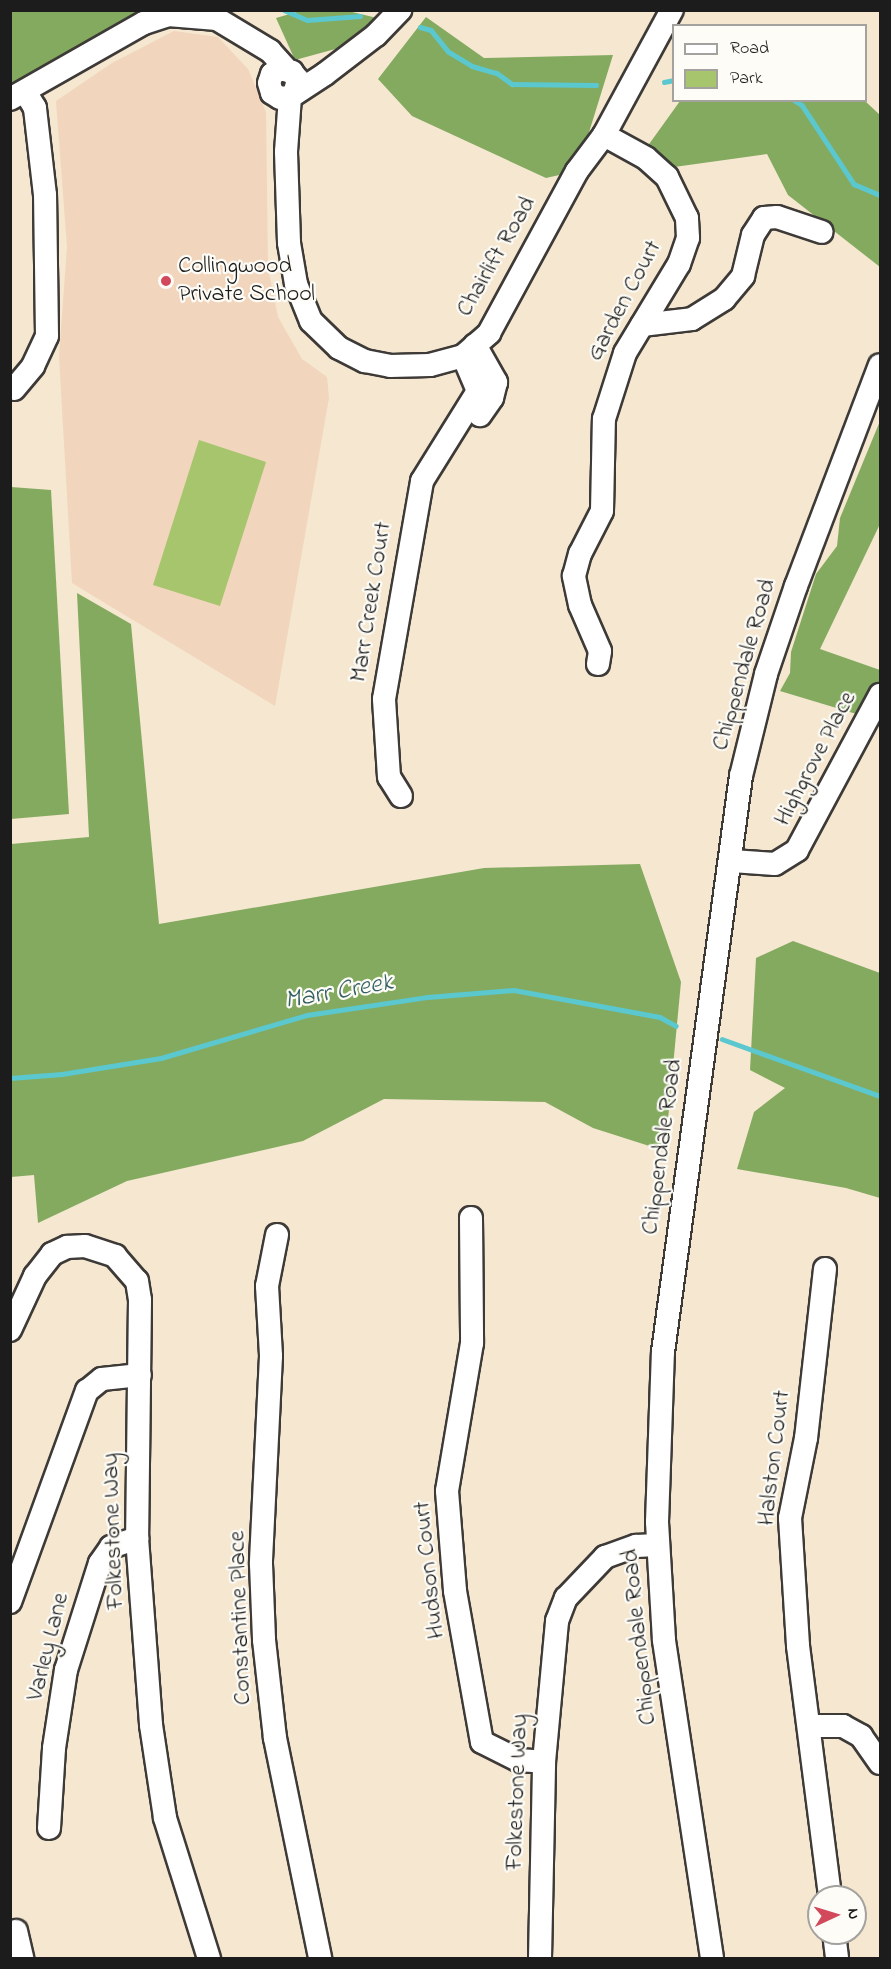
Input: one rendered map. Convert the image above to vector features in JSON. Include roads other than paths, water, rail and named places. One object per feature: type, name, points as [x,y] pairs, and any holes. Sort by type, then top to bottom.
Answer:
[{"type":"street","points":[[285,84],[336,62],[376,35],[400,10]]},
{"type":"street","name":"Chairlift Road","points":[[469,350],[489,333],[577,171],[604,135],[672,10]]},
{"type":"street","points":[[14,389],[33,366],[47,336],[45,195],[35,108],[18,96],[144,23],[168,15],[192,12],[217,19],[249,40],[285,84],[289,243],[296,284],[311,321],[339,348],[364,361],[390,366],[430,365],[469,350]]},
{"type":"street","name":"Garden Court","points":[[598,664],[600,651],[580,605],[574,576],[580,554],[602,511],[604,419],[613,382],[642,325],[679,264],[688,238],[687,218],[667,177],[646,158],[604,135]]},
{"type":"street","points":[[642,325],[692,319],[724,299],[743,276],[753,235],[764,218],[777,217],[822,232]]},
{"type":"street","name":"Marr Creek Court","points":[[401,796],[389,777],[384,699],[412,524],[422,481],[460,426],[478,391],[469,350]]},
{"type":"street","name":"Chippendale Road","points":[[712,1959],[670,1696],[657,1545],[657,1444],[665,1330],[732,861],[741,776],[766,674],[880,365]]},
{"type":"street","name":"Highgrove Place","points":[[732,861],[775,864],[797,850],[880,695]]},
{"type":"street","name":"Hudson Court","points":[[471,1218],[472,1343],[447,1491],[455,1591],[482,1742],[518,1760],[544,1762]]},
{"type":"street","name":"Constantine Place","points":[[277,1235],[267,1286],[271,1356],[261,1564],[264,1640],[275,1738],[320,1959]]},
{"type":"street","name":"Folkestone Way","points":[[10,1330],[35,1276],[52,1254],[68,1247],[99,1250],[114,1256],[137,1281],[140,1375],[137,1538],[151,1725],[165,1818],[209,1959]]},
{"type":"street","name":"Halston Court","points":[[825,1269],[806,1438],[790,1518],[798,1646],[829,1885]]},
{"type":"street","points":[[10,1602],[87,1391],[102,1379],[140,1375]]},
{"type":"street","name":"Varley Lane","points":[[50,1828],[54,1748],[66,1670],[100,1563],[111,1547],[137,1538]]},
{"type":"street","name":"Folkestone Way","points":[[540,1959],[544,1762],[557,1622],[566,1598],[605,1557],[636,1546],[657,1545]]},
{"type":"street","points":[[809,1726],[843,1726],[861,1737],[880,1762]]},
{"type":"street","points":[[16,1931],[22,1959]]},
{"type":"waterway","points":[[284,10],[307,20],[360,16]]},
{"type":"waterway","points":[[420,27],[431,30],[449,52],[472,66],[497,73],[512,84],[596,85]]},
{"type":"waterway","points":[[664,82],[672,80]]},
{"type":"waterway","points":[[797,102],[802,105],[854,184],[880,195]]},
{"type":"waterway","name":"Marr Creek","points":[[10,1078],[62,1074],[161,1058],[307,1015],[428,997],[514,990],[660,1017],[676,1026]]},
{"type":"waterway","name":"Marr Creek","points":[[722,1039],[880,1096]]},
{"type":"place","name":"Collingwood Private School","points":[[166,281]]}]
